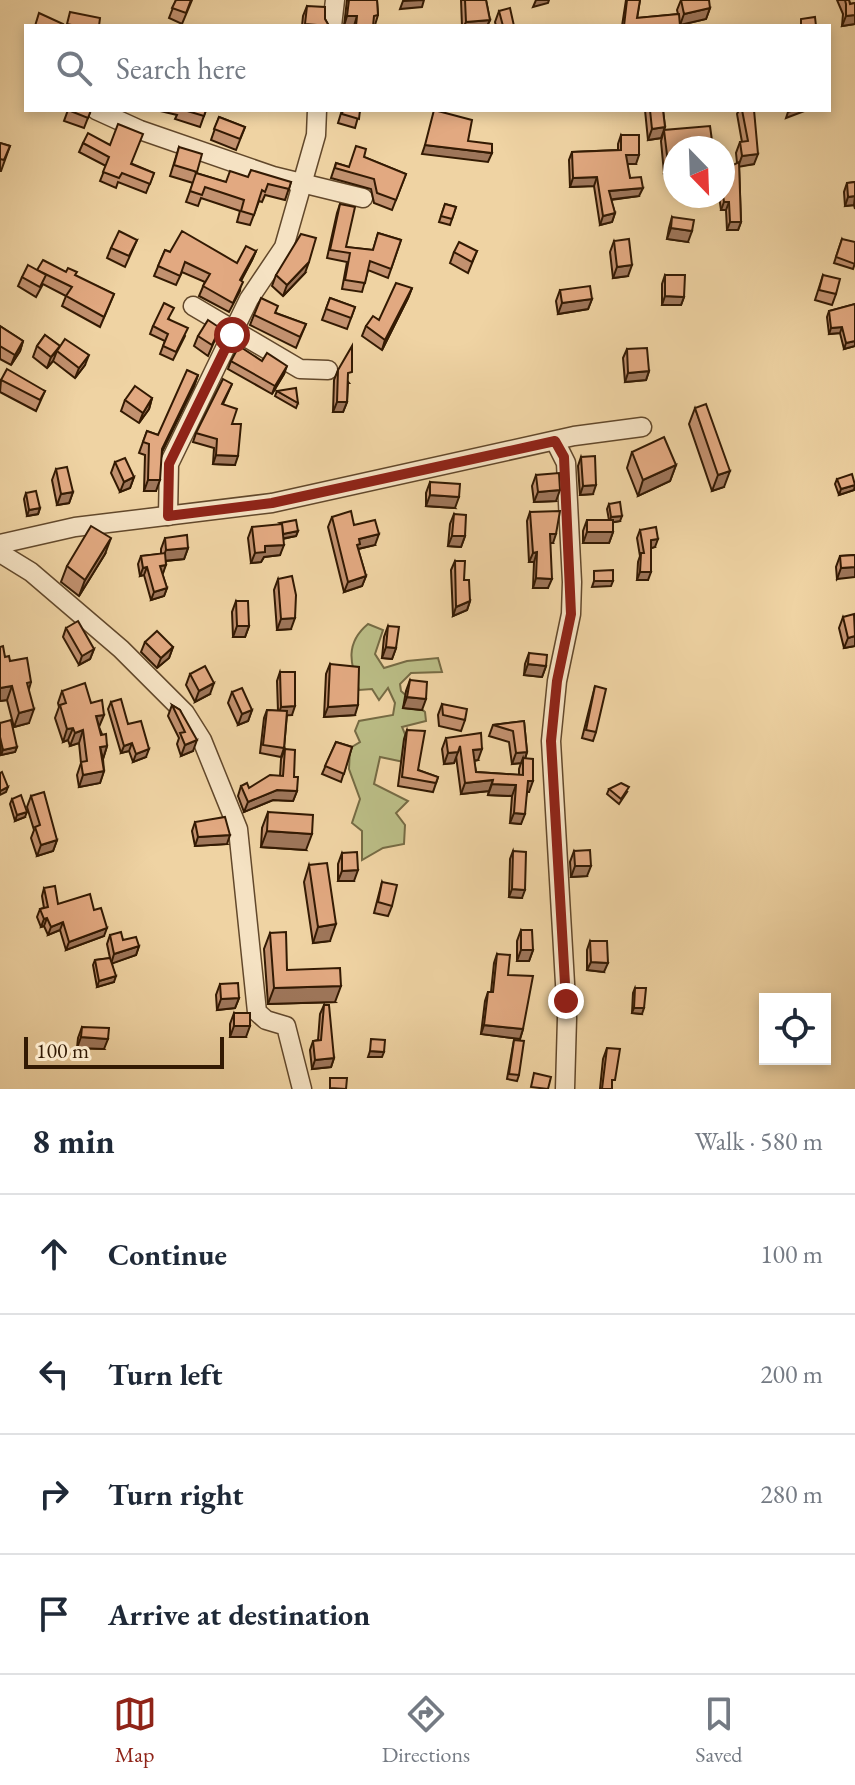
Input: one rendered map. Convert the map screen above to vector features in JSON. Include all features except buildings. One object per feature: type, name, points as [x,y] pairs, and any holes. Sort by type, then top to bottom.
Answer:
[{"type":"street","points":[[332,24],[335,0]]},
{"type":"street","points":[[100,112],[140,130],[302,185],[363,198]]},
{"type":"street","points":[[168,516],[169,464],[249,299],[283,251],[316,135],[317,112]]},
{"type":"street","points":[[193,306],[300,369],[328,370]]},
{"type":"street","points":[[0,544],[75,527],[272,503],[555,441],[642,427]]},
{"type":"street","points":[[555,441],[566,463],[572,582],[571,614],[557,681],[551,741],[567,1018],[565,1089]]},
{"type":"street","points":[[0,553],[31,572],[121,649],[185,713],[202,740],[238,829],[257,1012],[266,1020],[286,1026],[302,1089]]},
{"type":"green space","points":[[368,624],[383,630],[375,654],[384,668],[407,661],[438,658],[442,672],[411,673],[400,684],[401,691],[425,712],[426,721],[402,727],[418,765],[380,757],[374,784],[408,801],[396,813],[405,825],[404,844],[383,848],[362,860],[362,831],[352,823],[360,799],[349,769],[350,748],[360,742],[355,731],[359,721],[393,715],[395,703],[388,688],[379,700],[372,689],[359,690],[353,671],[353,646]]},
{"type":"route","points":[[232,335],[169,464],[168,516],[272,503],[555,441],[564,457],[572,582],[571,614],[557,681],[551,741],[555,857],[566,1001]]}]
